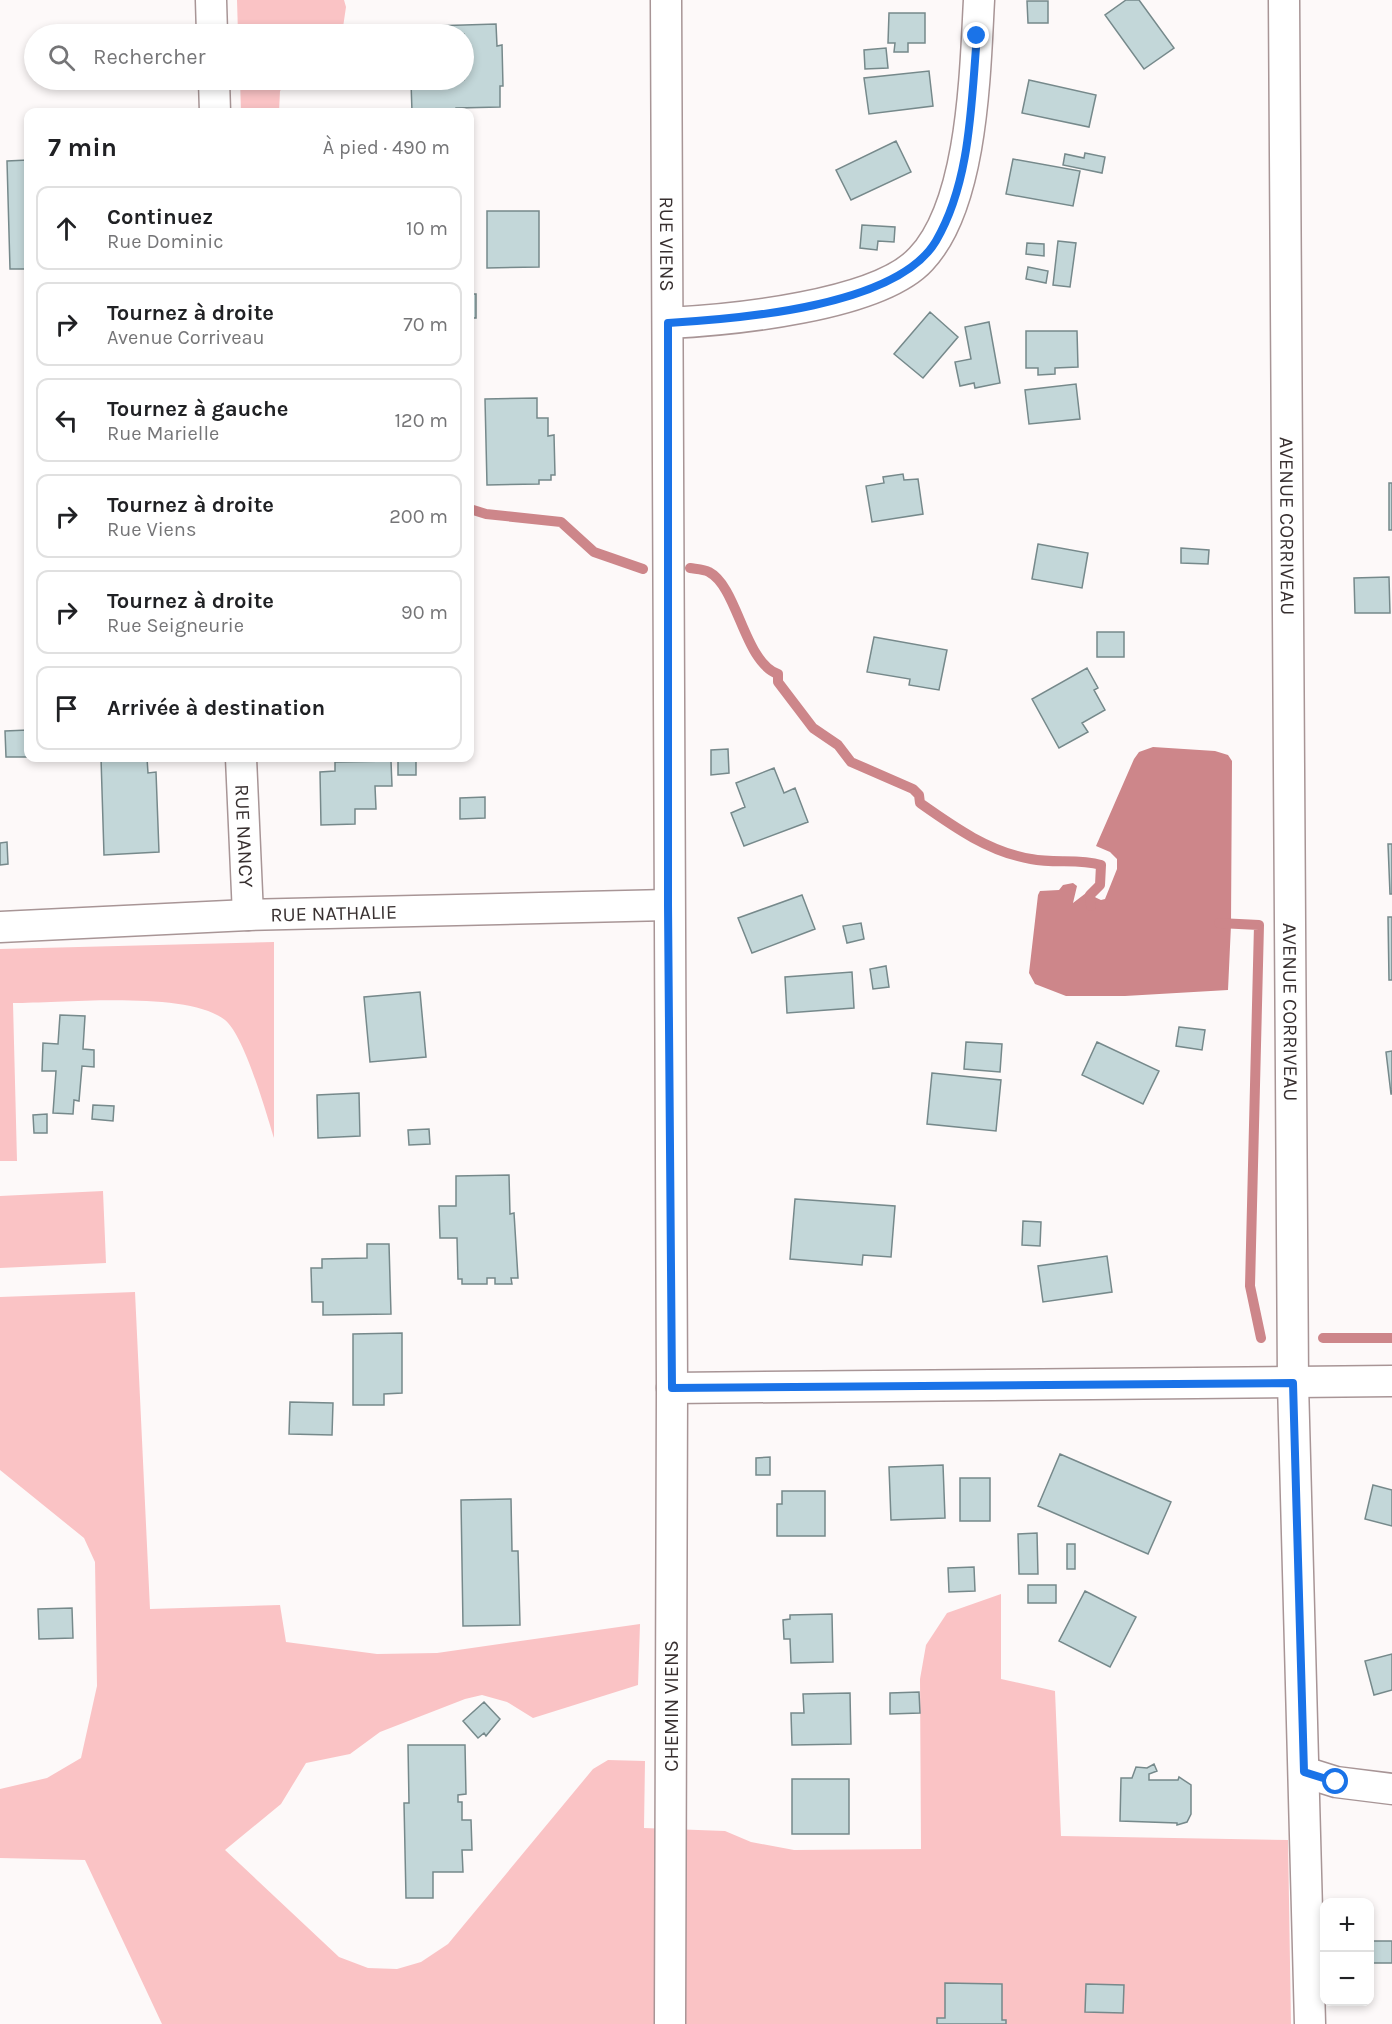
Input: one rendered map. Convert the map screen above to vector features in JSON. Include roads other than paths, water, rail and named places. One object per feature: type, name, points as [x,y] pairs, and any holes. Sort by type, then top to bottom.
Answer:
[{"type":"street","points":[[211,0],[212,24]]},
{"type":"street","name":"RUE VIENS","points":[[666,0],[668,905],[672,1388]]},
{"type":"street","points":[[668,323],[723,320],[829,301],[881,285],[902,275],[920,261],[935,243],[945,223],[962,166],[973,87],[980,0]]},
{"type":"street","name":"AVENUE CORRIVEAU","points":[[1284,0],[1293,1383],[1310,2024]]},
{"type":"street","points":[[214,90],[215,108]]},
{"type":"street","name":"RUE NANCY","points":[[241,762],[248,915]]},
{"type":"street","name":"RUE NATHALIE","points":[[0,927],[248,915],[668,905]]},
{"type":"street","points":[[672,1388],[1392,1381]]},
{"type":"street","name":"CHEMIN VIENS","points":[[670,2024],[672,1388]]},
{"type":"street","points":[[1304,1772],[1336,1782],[1392,1789]]},
{"type":"waterway","points":[[474,510],[486,514],[561,522],[594,552],[643,569]]},
{"type":"waterway","points":[[690,568],[707,571],[719,580],[757,655],[766,667],[778,674],[778,682],[813,728],[838,745],[851,762],[913,789],[919,795],[920,803],[986,845],[1016,856],[1101,865],[1100,885],[1090,895],[1091,906]]},
{"type":"waterway","points":[[1219,923],[1259,925],[1250,1286],[1261,1338]]},
{"type":"waterway","points":[[1323,1338],[1392,1338]]}]
